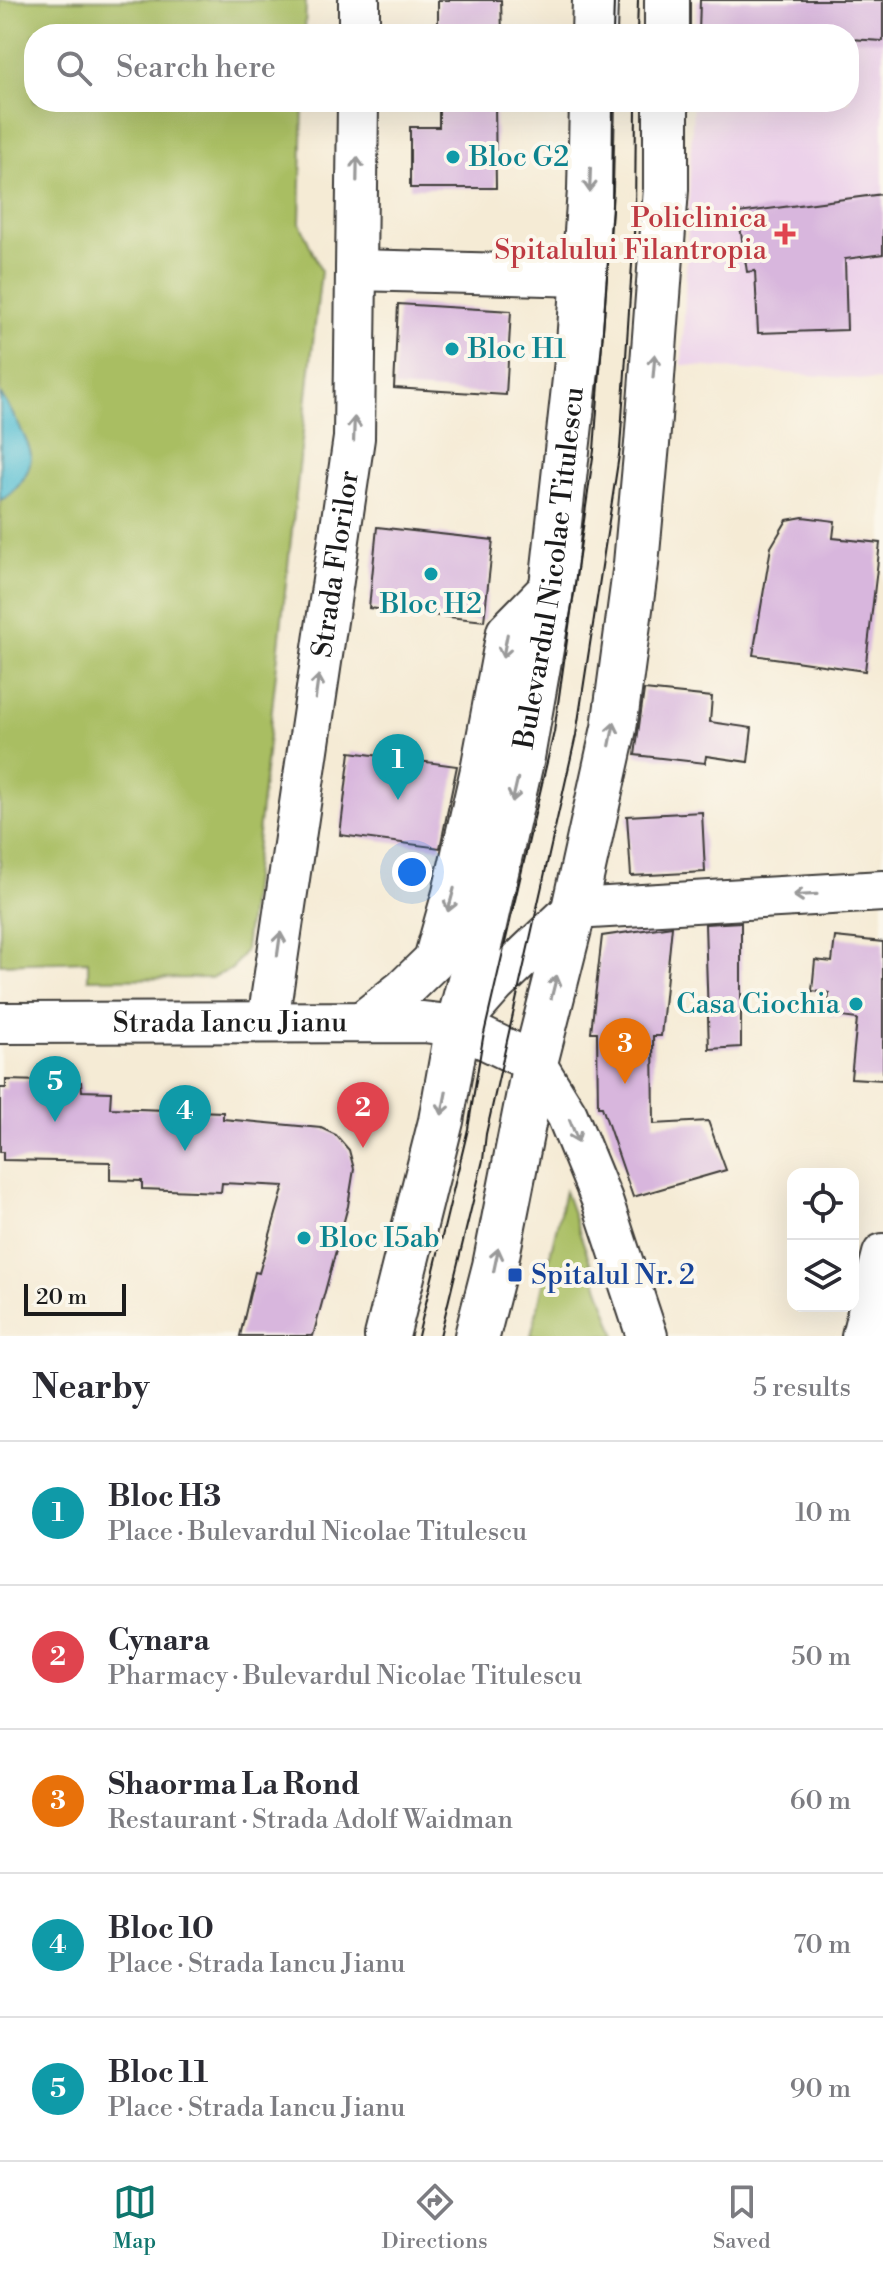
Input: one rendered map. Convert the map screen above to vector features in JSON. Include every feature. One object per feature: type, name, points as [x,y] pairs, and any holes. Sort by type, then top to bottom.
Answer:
[{"type":"main road","points":[[594,24],[595,0]]},
{"type":"main road","points":[[667,0],[667,24]]},
{"type":"main road","name":"Bulevardul Nicolae Titulescu","points":[[387,1336],[441,1121],[458,1026],[522,757],[552,586],[579,343],[590,190],[592,112]]},
{"type":"main road","points":[[477,1336],[495,1266],[535,1063],[574,909],[614,728],[636,564],[655,351],[666,189],[666,112]]},
{"type":"street","points":[[359,0],[359,24]]},
{"type":"street","name":"Strada Florilor","points":[[268,1021],[354,438],[358,112]]},
{"type":"street","points":[[356,270],[584,276]]},
{"type":"street","points":[[362,1022],[434,960],[481,770],[507,632],[552,586]]},
{"type":"street","points":[[647,1336],[602,1200],[567,1115],[535,1063],[458,1026],[495,984],[574,909],[883,891]]},
{"type":"street","name":"Strada Iancu Jianu","points":[[0,1023],[423,1022],[458,1026]]},
{"type":"street","points":[[862,1336],[883,1254]]},
{"type":"shaded area","name":"Policlinica Spitalului Filantropia","points":[[697,0],[883,0],[883,381],[682,365],[693,112],[859,112],[859,24],[696,24]]},
{"type":"green space","points":[[0,0],[306,0],[305,24],[24,24],[24,112],[303,112],[300,223],[321,271],[245,950],[232,969],[211,978],[88,979],[88,961],[0,964]]},
{"type":"green space","points":[[565,1191],[616,1336],[531,1336]]},
{"type":"water","points":[[0,394],[23,434],[31,456],[21,482],[0,500]]},
{"type":"building","points":[[438,0],[501,0],[502,24],[438,24]]},
{"type":"building","points":[[700,0],[883,0],[883,41],[859,40],[859,24],[699,24]]},
{"type":"building","name":"Bloc G2","points":[[439,112],[495,112],[496,188],[410,188],[410,127],[439,127]]},
{"type":"building","points":[[883,194],[883,254],[845,259],[847,330],[758,333],[755,271],[747,272],[738,213]]},
{"type":"building","name":"Bloc H1","points":[[398,304],[511,311],[506,395],[394,388]]},
{"type":"building","points":[[803,517],[835,521],[833,538],[880,543],[865,671],[753,655],[771,547],[787,520]]},
{"type":"building","name":"Bloc H2","points":[[377,527],[493,540],[484,621],[369,608]]},
{"type":"building","points":[[644,690],[712,697],[710,722],[752,728],[748,762],[706,756],[705,763],[635,755]]},
{"type":"building","points":[[350,752],[457,766],[440,848],[340,835]]},
{"type":"building","points":[[702,812],[705,872],[631,876],[627,816]]},
{"type":"building","points":[[741,922],[741,1047],[709,1049],[705,924]]},
{"type":"building","points":[[672,926],[661,1036],[653,1036],[654,1124],[708,1121],[726,1170],[633,1197],[602,1107],[598,1107],[597,1032],[591,1032],[602,936]]},
{"type":"building","name":"Casa Ciochia","points":[[835,937],[883,942],[883,1080],[851,1078],[857,1019],[827,1015],[829,993],[812,991],[815,960],[832,962]]},
{"type":"building","points":[[6,1080],[81,1082],[82,1091],[111,1092],[110,1108],[223,1112],[223,1119],[321,1128],[336,1135],[349,1150],[354,1169],[348,1206],[313,1336],[240,1336],[255,1272],[259,1273],[284,1186],[222,1183],[221,1192],[142,1189],[142,1181],[110,1180],[110,1162],[3,1160],[3,1152],[0,1152],[0,1088],[6,1088]]},
{"type":"tram line","points":[[613,24],[614,0]]},
{"type":"tram line","points":[[637,24],[638,0]]},
{"type":"tram line","points":[[418,1336],[468,1129],[483,1038],[554,732],[594,450],[612,211],[613,112]]},
{"type":"tram line","points":[[440,1336],[483,1160],[486,1134],[576,735],[620,449],[635,218],[636,112]]},
{"type":"place","name":"Bloc G2","points":[[453,157]]},
{"type":"place","name":"Policlinica Spitalului Filantropia","points":[[785,234]]},
{"type":"place","name":"Bloc H1","points":[[452,349]]},
{"type":"place","name":"Bloc H2","points":[[431,574]]},
{"type":"place","name":"Bloc H3","points":[[398,800]]},
{"type":"place","name":"Casa Ciochia","points":[[856,1004]]},
{"type":"place","name":"Shaorma La Rond","points":[[625,1084]]},
{"type":"place","name":"Bloc 11","points":[[55,1122]]},
{"type":"place","name":"Cynara","points":[[363,1148]]},
{"type":"place","name":"Bloc 10","points":[[185,1151]]},
{"type":"place","name":"Bloc I5ab","points":[[304,1238]]},
{"type":"place","name":"Spitalul Nr. 2","points":[[515,1275]]}]
